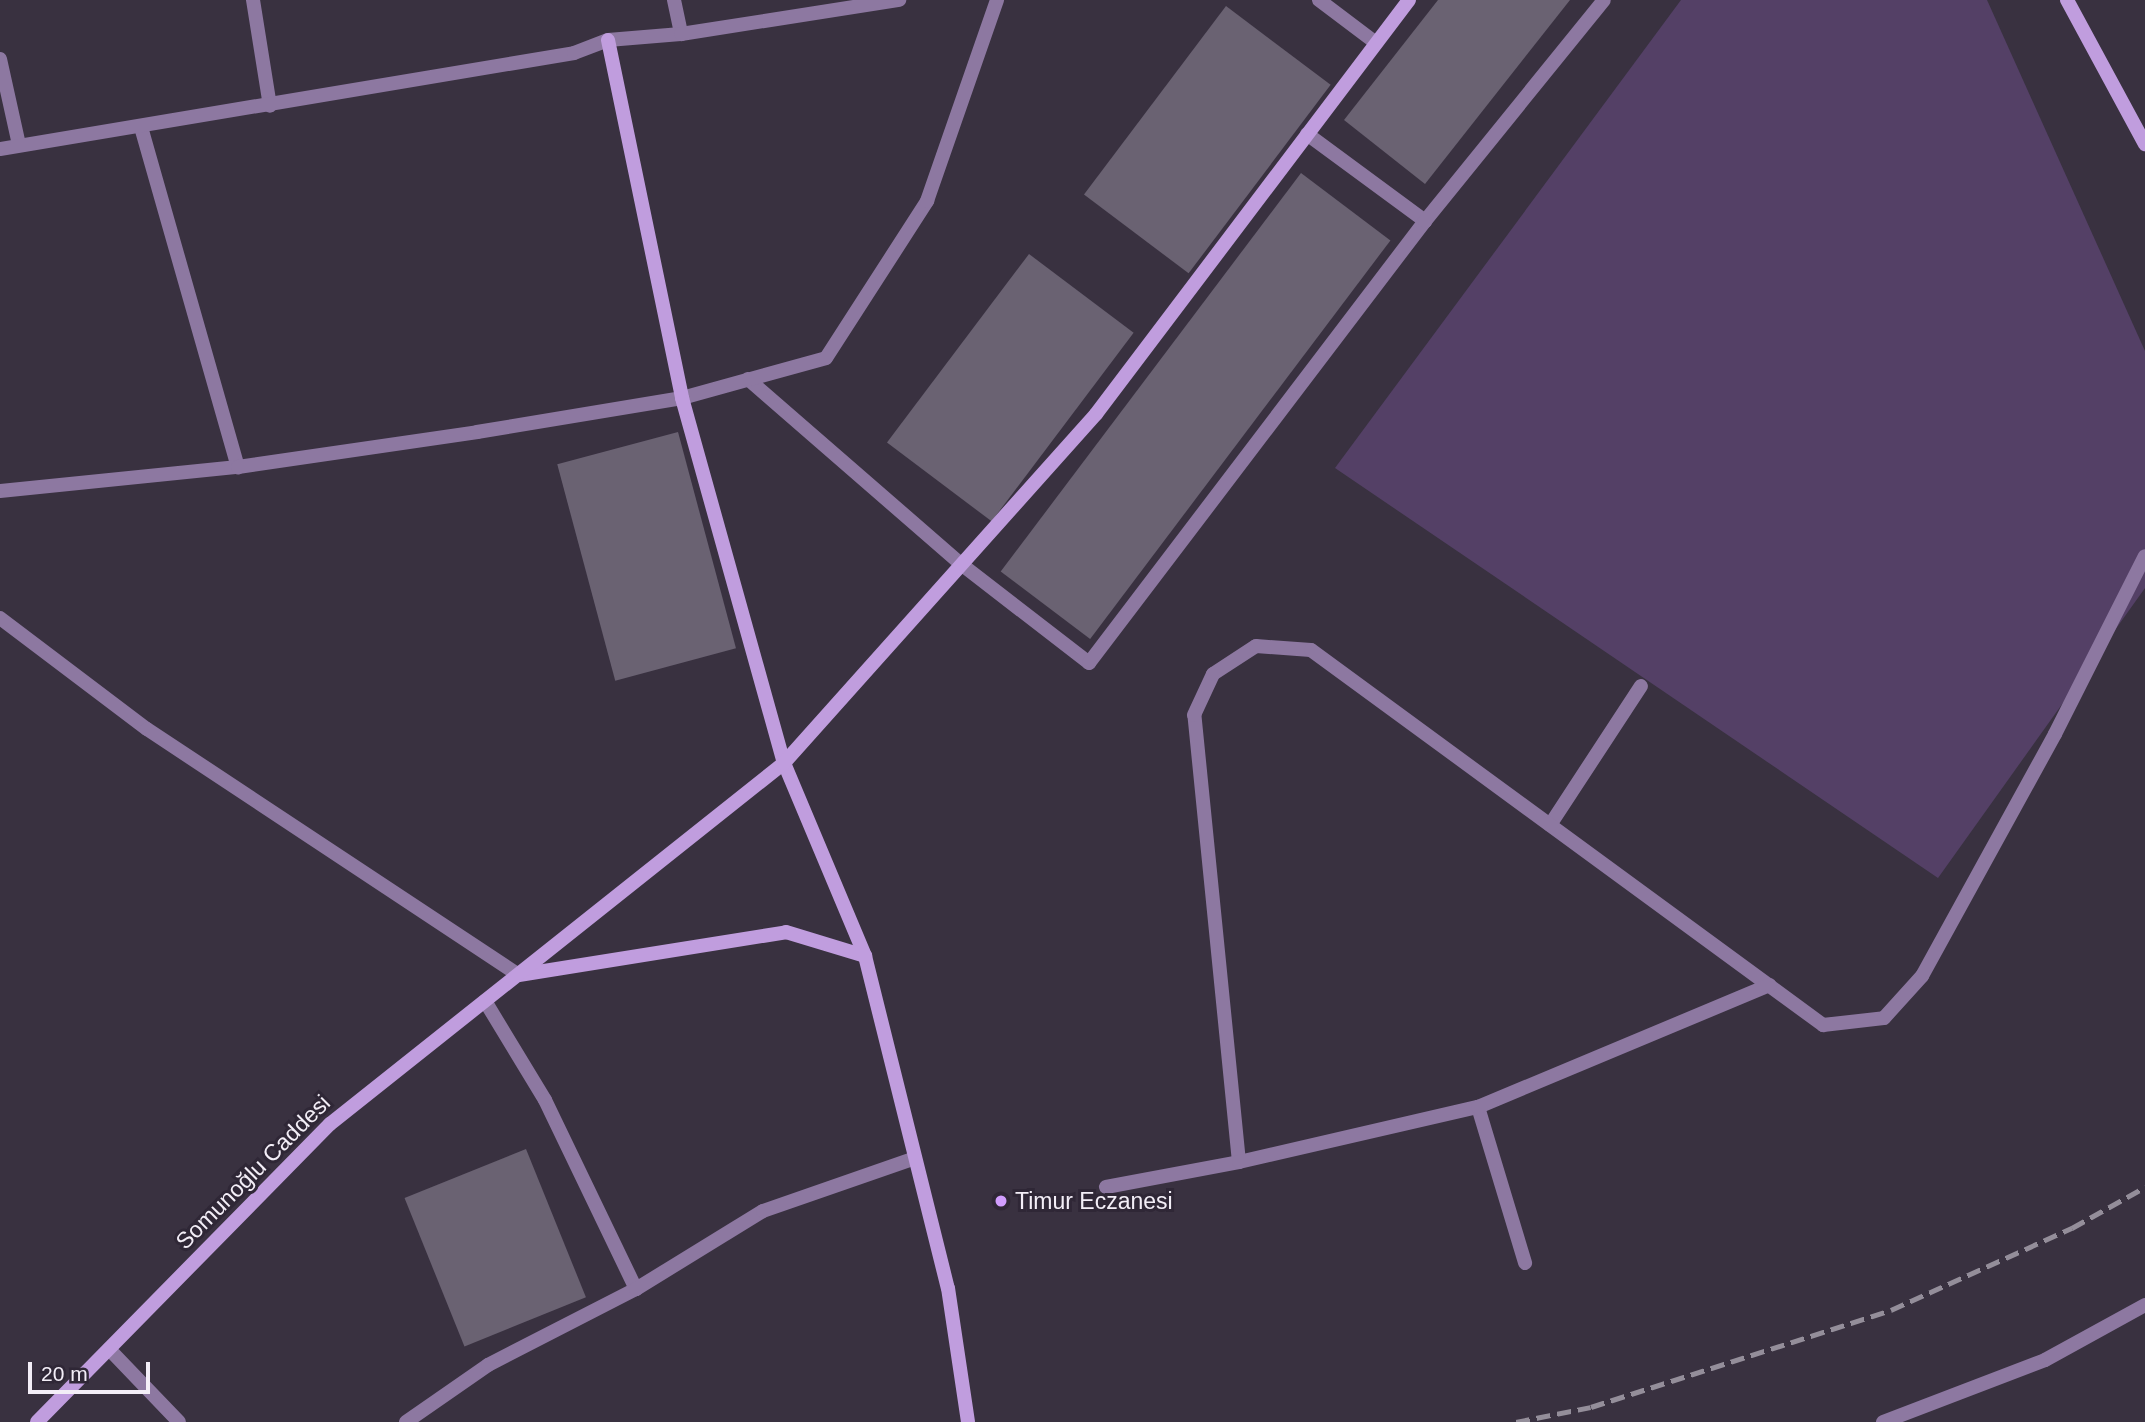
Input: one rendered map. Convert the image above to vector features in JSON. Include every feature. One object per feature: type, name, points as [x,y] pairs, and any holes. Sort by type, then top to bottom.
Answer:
[{"type":"main road","name":"Somunoğlu Caddesi","points":[[37,1422],[330,1124],[784,763],[1096,414],[1409,0]]},
{"type":"main road","points":[[2067,0],[2145,144]]},
{"type":"main road","points":[[608,40],[682,398],[784,763],[865,956],[948,1287],[968,1422]]},
{"type":"main road","points":[[518,975],[786,932],[865,956]]},
{"type":"street","points":[[253,0],[270,106]]},
{"type":"street","points":[[674,0],[681,34]]},
{"type":"street","points":[[0,149],[141,128],[574,53],[608,40],[681,34],[899,0]]},
{"type":"street","points":[[0,491],[238,467],[682,398],[826,358],[927,201],[997,0]]},
{"type":"street","points":[[1319,0],[1376,43]]},
{"type":"street","points":[[748,379],[961,564],[1089,663],[1425,220],[1604,0]]},
{"type":"street","points":[[0,59],[19,145]]},
{"type":"street","points":[[141,128],[238,467]]},
{"type":"street","points":[[1307,134],[1425,220]]},
{"type":"street","points":[[1239,1162],[1194,715],[1213,674],[1255,646],[1311,650],[1823,1025],[1884,1018],[1922,976],[2054,734],[2145,556]]},
{"type":"street","points":[[0,618],[147,729],[518,975]]},
{"type":"street","points":[[1550,825],[1641,686]]},
{"type":"street","points":[[1106,1187],[1239,1162],[1478,1107],[1770,985]]},
{"type":"street","points":[[485,1001],[545,1100],[636,1289]]},
{"type":"street","points":[[1478,1107],[1525,1262]]},
{"type":"street","points":[[407,1422],[488,1365],[636,1289],[763,1211],[915,1158]]},
{"type":"street","points":[[1884,1422],[2045,1360],[2145,1305]]},
{"type":"street","points":[[109,1349],[179,1422]]},
{"type":"shaded area","points":[[1681,0],[1987,0],[2145,351],[2145,588],[1938,878],[1335,468]]},
{"type":"building","points":[[1438,0],[1570,0],[1425,184],[1344,120]]},
{"type":"building","points":[[1226,6],[1331,85],[1189,273],[1084,194]]},
{"type":"building","points":[[1301,173],[1390,240],[1090,639],[1001,572]]},
{"type":"building","points":[[1029,254],[1134,333],[992,521],[887,442]]},
{"type":"building","points":[[678,432],[736,648],[615,681],[557,464]]},
{"type":"building","points":[[526,1149],[586,1297],[464,1346],[405,1198]]},
{"type":"railway","points":[[1516,1422],[1591,1407],[1891,1310],[2072,1228],[2145,1187]]},
{"type":"place","name":"Timur Eczanesi","points":[[1001,1201]]}]
